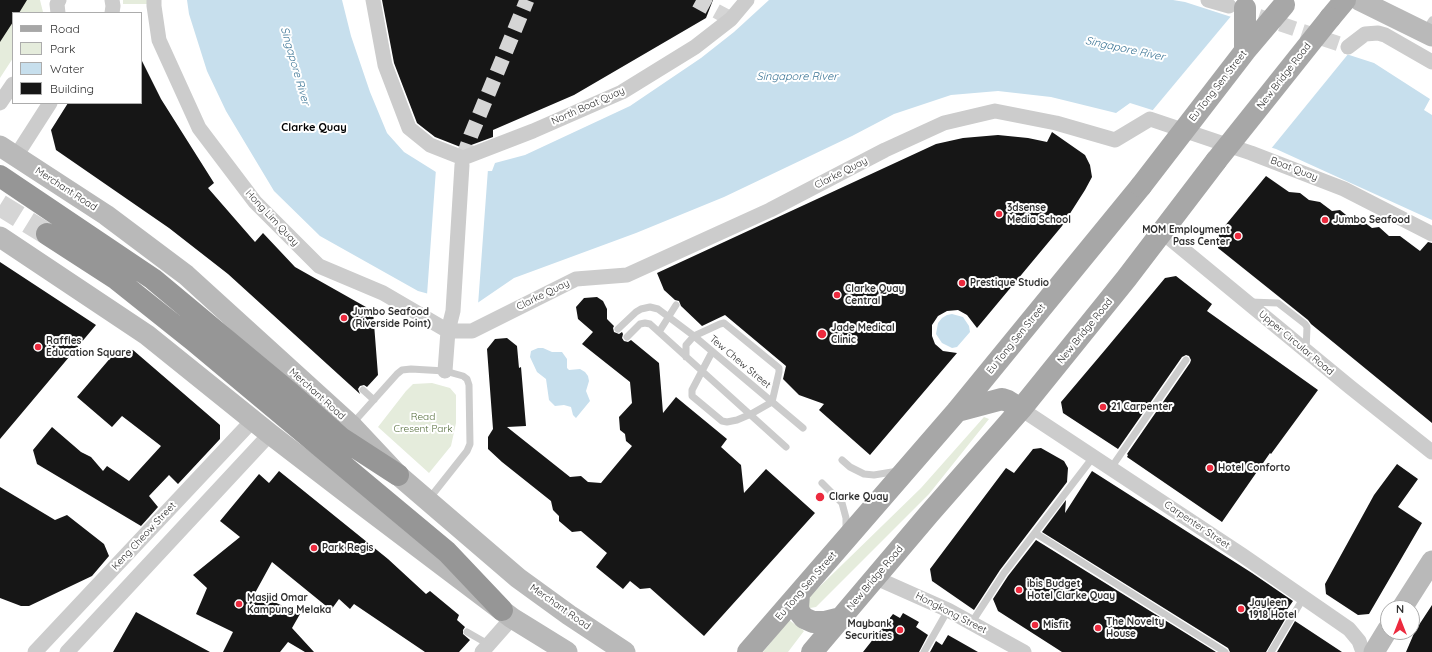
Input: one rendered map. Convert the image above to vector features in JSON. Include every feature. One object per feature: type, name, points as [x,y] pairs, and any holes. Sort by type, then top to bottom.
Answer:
[{"type":"highway","points":[[0,176],[153,279],[290,392],[341,438],[398,475]]},
{"type":"highway","points":[[47,234],[115,278],[200,346],[447,552],[507,614]]},
{"type":"main road","name":"New Bridge Road","points":[[812,652],[929,514],[1021,409],[1126,279],[1216,162],[1345,0]]},
{"type":"main road","name":"Eu Tong Sen Street","points":[[748,652],[957,411],[1141,186],[1246,50],[1287,2]]},
{"type":"main road","points":[[1239,5],[1246,50]]},
{"type":"main road","points":[[957,411],[1002,399],[1021,409]]},
{"type":"main road","points":[[799,594],[798,608],[804,618],[813,622],[825,622],[841,618]]},
{"type":"street","points":[[58,12],[57,4],[59,0]]},
{"type":"street","points":[[112,0],[114,6],[112,12]]},
{"type":"street","name":"Hong Lim Quay","points":[[154,0],[159,40],[199,128],[255,202],[319,266],[383,293],[448,331]]},
{"type":"street","points":[[373,0],[385,65],[409,128],[430,145],[459,160],[453,311],[448,331],[445,370]]},
{"type":"street","name":"North Boat Quay","points":[[459,160],[622,92],[695,47],[730,19],[747,0]]},
{"type":"street","points":[[1208,0],[1239,5]]},
{"type":"street","points":[[1359,0],[1429,30]]},
{"type":"street","points":[[1348,47],[1365,34],[1378,33],[1385,35],[1432,62]]},
{"type":"street","points":[[0,103],[12,85]]},
{"type":"street","points":[[8,151],[49,104]]},
{"type":"street","name":"Clarke Quay","points":[[448,331],[472,331],[576,279],[626,275],[770,210],[885,150],[944,123],[995,111],[1056,123],[1115,140],[1150,119]]},
{"type":"street","name":"Boat Quay","points":[[1150,119],[1251,153],[1344,189],[1432,234]]},
{"type":"street","name":"Merchant Road","points":[[8,151],[176,260],[186,275],[351,425],[398,475],[518,578],[569,615],[625,652]]},
{"type":"street","name":"Upper Circular Road","points":[[1162,232],[1350,387],[1432,452]]},
{"type":"street","points":[[0,237],[147,335],[270,434],[361,504],[507,614],[567,652]]},
{"type":"street","name":"Carpenter Street","points":[[1021,409],[1094,456],[1304,597],[1349,629],[1359,641],[1362,652]]},
{"type":"street","name":"Keng Cheow Street","points":[[35,652],[253,420]]},
{"type":"street","points":[[67,652],[270,434]]},
{"type":"street","points":[[212,464],[229,478]]},
{"type":"street","points":[[140,540],[157,555]]},
{"type":"street","points":[[1407,600],[1431,563]]},
{"type":"street","name":"Hongkong Street","points":[[876,578],[948,610],[1024,652]]},
{"type":"street","points":[[100,583],[117,597]]},
{"type":"street","points":[[70,614],[88,629]]},
{"type":"street","points":[[485,648],[507,614]]},
{"type":"street","points":[[1374,652],[1381,640]]},
{"type":"lane","points":[[1247,302],[1278,303],[1287,309],[1305,324],[1306,351]]},
{"type":"lane","points":[[659,332],[676,305]]},
{"type":"lane","points":[[618,329],[641,308],[658,309],[694,336],[722,323],[778,368],[779,372],[772,402],[733,422],[722,421],[692,396],[692,390],[712,352]]},
{"type":"lane","points":[[627,337],[640,324],[650,324],[786,447]]},
{"type":"lane","name":"Tew Chew Street","points":[[686,357],[686,345],[694,336],[803,428]]},
{"type":"lane","points":[[1111,468],[1186,360]]},
{"type":"lane","points":[[351,425],[402,370],[445,370],[463,376],[470,386],[470,444],[467,451],[428,500]]},
{"type":"lane","points":[[363,390],[374,400]]},
{"type":"lane","points":[[972,622],[1004,573],[1094,456]]},
{"type":"lane","points":[[842,460],[850,467],[864,474],[874,475],[906,470]]},
{"type":"lane","points":[[822,482],[842,503],[846,518],[846,540]]},
{"type":"lane","points":[[1035,533],[1225,652]]},
{"type":"lane","points":[[1271,652],[1304,597]]},
{"type":"lane","points":[[924,652],[948,610]]},
{"type":"lane","points":[[467,632],[485,648]]},
{"type":"green space","points":[[0,0],[40,0],[43,12],[12,12],[12,60],[0,78]]},
{"type":"green space","points":[[123,0],[150,0],[150,4],[123,4]]},
{"type":"green space","name":"Read Cresent Park","points":[[432,383],[450,388],[456,395],[456,423],[451,446],[429,473],[378,427],[413,384]]},
{"type":"green space","points":[[984,417],[989,419],[929,494],[816,607],[810,608],[806,604],[808,598],[921,488]]},
{"type":"green space","points":[[789,620],[804,631],[788,652],[763,652]]},
{"type":"water","name":"Singapore River","points":[[187,0],[342,0],[351,36],[370,92],[387,133],[404,152],[436,172],[492,171],[495,163],[525,155],[630,106],[701,58],[734,32],[769,0],[1173,0],[1185,2],[1374,63],[1430,99],[1424,110],[1432,115],[1432,220],[1276,149],[1130,103],[1116,113],[1051,97],[998,91],[951,95],[894,114],[852,136],[724,197],[636,233],[514,278],[473,306],[418,291],[320,236],[274,191],[226,111],[207,71],[189,14]]},
{"type":"water","points":[[952,314],[963,317],[969,326],[970,332],[957,347],[952,348],[942,343],[936,334],[938,323],[942,318]]},
{"type":"water","points":[[538,348],[543,348],[552,352],[562,352],[567,359],[567,368],[569,370],[580,369],[588,376],[589,381],[586,391],[590,401],[576,418],[573,415],[571,407],[564,405],[555,406],[549,400],[546,379],[537,372],[530,357],[531,351]]},
{"type":"pier","points":[[1232,15],[1349,53],[1270,150],[1152,111]]},
{"type":"pier","points":[[436,169],[488,169],[478,305],[474,307],[427,295]]},
{"type":"building","points":[[0,0],[27,0],[20,12],[12,12],[12,24],[0,42]]},
{"type":"building","points":[[382,0],[713,0],[706,18],[574,95],[493,130],[493,137],[463,148],[435,137],[417,123],[394,63]]},
{"type":"building","points":[[142,61],[161,99],[214,183],[208,188],[255,242],[263,233],[295,267],[373,311],[378,375],[367,387],[364,385],[360,386],[358,389],[360,394],[228,274],[169,228],[56,150],[51,130],[67,104],[142,104]]},
{"type":"building","name":"Clarke Quay Central","points":[[1052,132],[1085,155],[1090,165],[1092,177],[1085,190],[1062,226],[977,328],[967,315],[958,310],[947,311],[938,316],[932,325],[932,336],[935,344],[943,351],[957,353],[870,455],[819,410],[824,404],[799,395],[783,379],[786,366],[725,315],[702,326],[681,306],[679,301],[675,300],[664,290],[657,273],[936,144],[963,138],[998,135],[1028,138],[1047,142]]},
{"type":"building","points":[[1266,176],[1289,192],[1300,193],[1309,200],[1320,202],[1332,211],[1340,210],[1351,219],[1360,219],[1372,228],[1379,227],[1389,236],[1400,236],[1420,251],[1428,242],[1432,243],[1432,423],[1308,320],[1218,248],[1219,233]]},
{"type":"building","name":"Raffles Education Square","points":[[0,262],[96,325],[0,439]]},
{"type":"building","points":[[1176,276],[1212,304],[1207,311],[1318,390],[1271,454],[1270,453],[1222,522],[1127,457],[1127,454],[1190,363],[1191,360],[1189,356],[1186,355],[1182,357],[1118,449],[1063,413],[1061,402],[1165,278]]},
{"type":"building","points":[[597,297],[603,301],[607,309],[607,319],[614,326],[614,332],[619,334],[622,332],[622,338],[624,341],[628,342],[631,340],[659,363],[663,413],[676,397],[727,439],[721,447],[741,465],[744,493],[766,469],[815,513],[704,636],[650,588],[640,589],[630,581],[623,589],[596,567],[607,553],[581,531],[572,532],[559,521],[559,516],[553,510],[551,501],[488,449],[488,437],[493,429],[487,349],[495,339],[507,338],[517,346],[519,368],[521,367],[526,426],[507,427],[570,477],[581,476],[588,482],[601,483],[632,446],[626,441],[625,434],[620,430],[619,417],[632,403],[630,382],[582,344],[593,332],[578,319],[576,307],[584,298]]},
{"type":"building","points":[[118,349],[133,350],[220,425],[220,439],[178,484],[169,475],[149,496],[158,507],[141,526],[37,464],[33,450],[52,427],[81,452],[91,457],[103,471],[107,466],[129,481],[161,446],[122,416],[112,427],[77,397]]},
{"type":"building","points":[[1041,448],[1064,461],[1068,468],[1067,482],[1000,570],[974,610],[932,581],[930,569],[1006,468],[1014,473],[1033,449]]},
{"type":"building","points":[[1397,464],[1418,479],[1398,507],[1422,523],[1369,614],[1358,615],[1326,594],[1325,584],[1374,495]]},
{"type":"building","points":[[279,471],[388,559],[426,594],[430,591],[459,615],[457,620],[465,627],[463,634],[470,640],[459,652],[425,652],[354,604],[350,609],[339,599],[331,610],[272,562],[255,593],[300,614],[292,628],[314,652],[305,652],[288,642],[280,652],[223,652],[233,632],[196,614],[207,588],[193,575],[240,537],[220,521],[259,474],[269,483]]},
{"type":"building","points":[[1092,471],[1252,573],[1293,601],[1284,614],[1287,616],[1266,652],[1230,652],[1228,648],[1042,532],[1066,500],[1065,513]]},
{"type":"building","points":[[0,487],[55,520],[67,515],[104,544],[109,556],[92,576],[29,606],[21,606],[0,598]]},
{"type":"building","points":[[1036,540],[1216,652],[1062,652],[998,611],[993,599],[1008,576]]},
{"type":"building","points":[[1432,605],[1432,652],[1406,652],[1411,640],[1420,640],[1420,623]]},
{"type":"building","points":[[136,612],[210,652],[113,652]]},
{"type":"building","name":"Maybank Securities","points":[[903,613],[919,622],[916,627],[928,635],[919,652],[863,652],[893,614],[900,618]]},
{"type":"building","points":[[1295,621],[1342,652],[1277,652]]},
{"type":"building","points":[[948,635],[978,652],[930,652],[936,641],[942,645]]},
{"type":"tunnel","points":[[463,158],[471,135],[527,0]]},
{"type":"tunnel","points":[[696,0],[731,19]]},
{"type":"tunnel","points":[[1237,9],[1348,47]]},
{"type":"tunnel","points":[[0,205],[47,234]]},
{"type":"place","name":"3dsense Media School","points":[[999,214]]},
{"type":"place","name":"Jumbo Seafood","points":[[1325,220]]},
{"type":"place","name":"MOM Employment Pass Center","points":[[1238,236]]},
{"type":"place","name":"Prestique Studio","points":[[962,283]]},
{"type":"place","name":"Clarke Quay Central","points":[[837,295]]},
{"type":"place","name":"Jumbo Seafood (Riverside Point)","points":[[344,318]]},
{"type":"place","name":"Jade Medical Clinic","points":[[822,334]]},
{"type":"place","name":"Raffles Education Square","points":[[38,347]]},
{"type":"place","name":"21 Carpenter","points":[[1103,407]]},
{"type":"place","name":"Hotel Conforto","points":[[1210,468]]},
{"type":"place","name":"Clarke Quay","points":[[820,497]]},
{"type":"place","name":"Park Regis","points":[[314,548]]},
{"type":"place","name":"ibis Budget Hotel Clarke Quay","points":[[1019,590]]},
{"type":"place","name":"Masjid Omar Kampung Melaka","points":[[239,604]]},
{"type":"place","name":"Jayleen 1918 Hotel","points":[[1241,609]]},
{"type":"place","name":"Misfit","points":[[1035,625]]},
{"type":"place","name":"The Novelty House","points":[[1098,628]]},
{"type":"place","name":"Maybank Securities","points":[[900,630]]},
{"type":"district","name":"Clarke Quay","points":[[314,128]]}]
